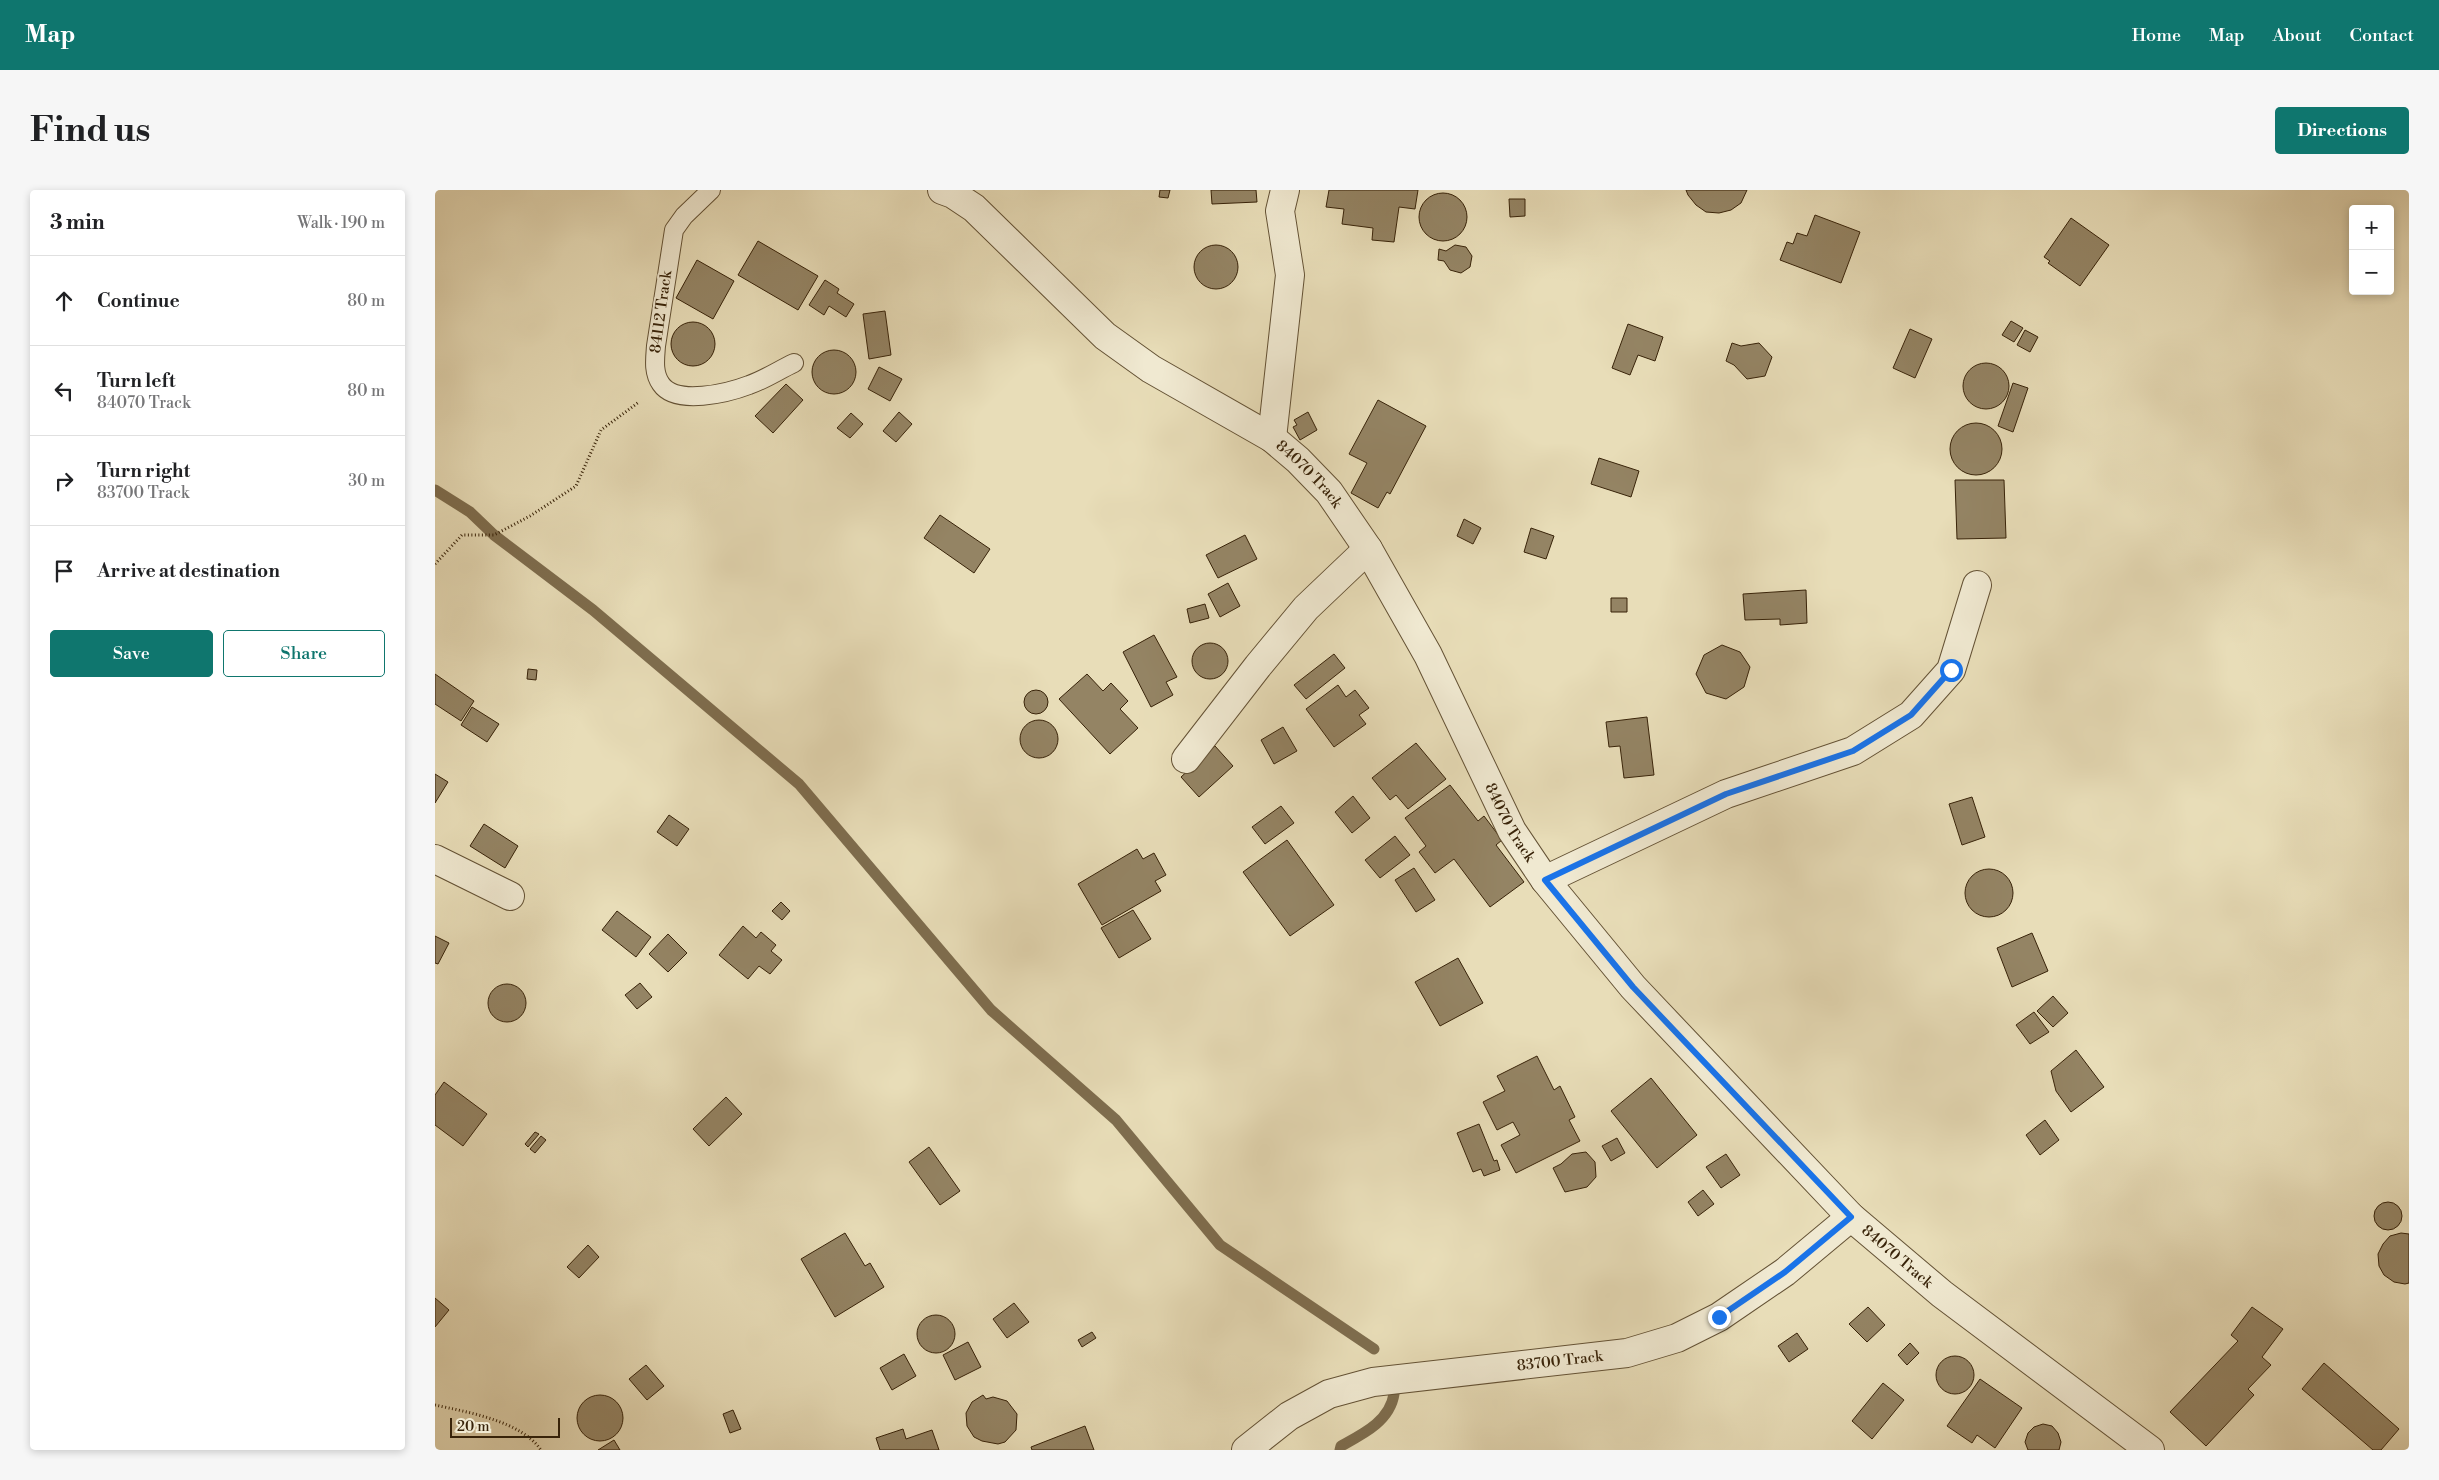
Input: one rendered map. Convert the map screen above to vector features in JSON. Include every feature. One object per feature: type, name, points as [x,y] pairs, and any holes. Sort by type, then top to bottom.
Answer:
[{"type":"street","name":"84070 Track","points":[[942,190],[953,194],[974,208],[1105,336],[1151,369],[1272,438],[1298,460],[1329,492],[1369,549],[1428,655],[1513,831],[1545,880],[1633,987],[1851,1217],[1942,1294],[2149,1450]]},
{"type":"street","points":[[1272,438],[1290,275],[1280,211],[1285,190]]},
{"type":"street","points":[[1185,759],[1258,666],[1307,608],[1369,549]]},
{"type":"street","points":[[1545,880],[1726,794],[1853,751],[1911,715],[1951,670],[1977,585]]},
{"type":"street","points":[[435,859],[510,896]]},
{"type":"street","name":"83700 Track","points":[[1247,1450],[1289,1416],[1329,1394],[1373,1382],[1627,1353],[1677,1338],[1719,1317],[1785,1272],[1851,1217]]},
{"type":"lane","name":"84112 Track","points":[[661,385],[656,375],[655,355],[674,230],[684,216],[711,190]]},
{"type":"lane","points":[[661,385],[672,394],[707,396],[749,386],[794,363]]},
{"type":"path","points":[[435,564],[462,535],[494,534],[530,516],[575,486],[601,430],[661,385]]},
{"type":"path","points":[[435,1405],[495,1418],[536,1442],[541,1450]]},
{"type":"building","points":[[1160,190],[1170,190],[1168,198],[1159,197]]},
{"type":"building","points":[[1211,190],[1256,190],[1257,202],[1212,204]]},
{"type":"building","points":[[1329,190],[1418,190],[1415,209],[1399,207],[1394,242],[1372,240],[1373,228],[1342,224],[1344,209],[1326,207]]},
{"type":"building","points":[[1686,190],[1747,190],[1741,203],[1731,210],[1719,213],[1706,212],[1696,205]]},
{"type":"building","points":[[1443,193],[1452,195],[1460,200],[1465,208],[1467,217],[1465,226],[1460,234],[1452,239],[1443,241],[1434,239],[1426,234],[1421,226],[1419,217],[1421,208],[1426,200],[1434,195]]},
{"type":"building","points":[[1509,199],[1525,199],[1525,216],[1510,217]]},
{"type":"building","points":[[1815,215],[1860,232],[1841,283],[1780,260],[1787,242],[1793,244],[1797,233],[1807,236]]},
{"type":"building","points":[[2071,218],[2109,245],[2080,286],[2048,263],[2050,261],[2044,257]]},
{"type":"building","points":[[758,241],[818,276],[798,310],[738,275]]},
{"type":"building","points":[[1212,245],[1220,245],[1232,251],[1238,267],[1232,283],[1220,289],[1212,289],[1200,283],[1194,271],[1194,263],[1200,251]]},
{"type":"building","points":[[1455,245],[1466,247],[1472,256],[1470,267],[1461,273],[1450,270],[1444,261],[1438,260],[1439,249],[1446,251]]},
{"type":"building","points":[[697,260],[734,281],[713,319],[676,298]]},
{"type":"building","points":[[825,280],[839,289],[837,293],[854,304],[846,317],[829,306],[824,315],[809,305]]},
{"type":"building","points":[[885,311],[891,355],[869,359],[863,314]]},
{"type":"building","points":[[2011,321],[2023,328],[2014,342],[2002,335]]},
{"type":"building","points":[[693,322],[705,326],[711,332],[715,344],[711,356],[705,362],[693,366],[681,362],[675,356],[671,344],[675,332],[681,326]]},
{"type":"building","points":[[1628,324],[1663,337],[1655,361],[1638,355],[1630,375],[1612,368]]},
{"type":"building","points":[[1910,329],[1932,339],[1915,378],[1893,368]]},
{"type":"building","points":[[2025,330],[2038,337],[2030,352],[2017,345]]},
{"type":"building","points":[[1732,343],[1741,346],[1759,343],[1772,357],[1765,376],[1747,379],[1734,365],[1726,361]]},
{"type":"building","points":[[834,350],[846,354],[852,360],[856,372],[852,384],[846,390],[834,394],[822,390],[816,384],[812,372],[816,360],[822,354]]},
{"type":"building","points":[[1981,363],[1991,363],[2005,373],[2009,386],[2005,399],[1999,405],[1991,409],[1981,409],[1967,399],[1963,391],[1963,381],[1973,367]]},
{"type":"building","points":[[879,367],[902,379],[890,401],[868,389]]},
{"type":"building","points":[[2013,383],[2028,388],[2013,432],[1998,426]]},
{"type":"building","points":[[786,384],[803,400],[773,433],[755,416]]},
{"type":"building","points":[[1378,400],[1426,426],[1390,494],[1387,492],[1378,508],[1351,493],[1367,463],[1349,454]]},
{"type":"building","points":[[899,412],[912,424],[896,442],[883,431]]},
{"type":"building","points":[[1308,412],[1317,430],[1300,440],[1293,427],[1297,425],[1294,420]]},
{"type":"building","points":[[851,413],[863,424],[850,438],[837,428]]},
{"type":"building","points":[[1976,423],[1986,425],[1994,431],[2000,439],[2002,449],[2000,459],[1994,467],[1986,473],[1976,475],[1966,473],[1958,467],[1952,459],[1950,449],[1952,439],[1958,431],[1966,425]]},
{"type":"building","points":[[1599,458],[1639,471],[1631,497],[1591,484]]},
{"type":"building","points":[[1955,480],[2004,480],[2006,538],[1957,539]]},
{"type":"building","points":[[940,515],[990,549],[974,573],[924,538]]},
{"type":"building","points":[[1464,519],[1481,528],[1473,544],[1457,536]]},
{"type":"building","points":[[1531,528],[1554,536],[1546,559],[1524,552]]},
{"type":"building","points":[[1245,535],[1257,559],[1218,578],[1206,555]]},
{"type":"building","points":[[1228,583],[1240,606],[1220,617],[1208,594]]},
{"type":"building","points":[[1806,590],[1807,623],[1780,625],[1780,619],[1745,620],[1743,594]]},
{"type":"building","points":[[1611,598],[1627,598],[1627,612],[1611,612]]},
{"type":"building","points":[[1205,604],[1209,618],[1190,623],[1187,609]]},
{"type":"building","points":[[1154,635],[1177,677],[1166,682],[1173,695],[1151,707],[1123,652]]},
{"type":"building","points":[[1210,643],[1217,644],[1223,648],[1227,654],[1227,668],[1223,674],[1217,678],[1210,679],[1203,678],[1197,674],[1193,668],[1192,661],[1193,654],[1197,648],[1203,644]]},
{"type":"building","points":[[1722,645],[1740,652],[1750,667],[1744,687],[1726,699],[1706,693],[1696,674],[1704,655]]},
{"type":"building","points":[[1334,654],[1345,668],[1306,699],[1294,685]]},
{"type":"building","points":[[528,669],[537,670],[536,680],[527,679]]},
{"type":"building","points":[[435,674],[474,701],[461,721],[435,704]]},
{"type":"building","points":[[1087,674],[1103,691],[1111,683],[1128,701],[1120,709],[1138,728],[1110,754],[1059,699]]},
{"type":"building","points":[[1338,685],[1346,697],[1355,690],[1369,708],[1359,715],[1366,724],[1334,747],[1306,709]]},
{"type":"building","points":[[1036,690],[1041,691],[1047,697],[1047,707],[1041,713],[1036,714],[1031,713],[1025,707],[1024,702],[1025,697],[1031,691]]},
{"type":"building","points":[[472,707],[499,724],[487,742],[461,725]]},
{"type":"building","points":[[1647,717],[1654,775],[1624,778],[1620,746],[1609,747],[1606,722]]},
{"type":"building","points":[[1039,720],[1053,725],[1058,739],[1053,753],[1039,758],[1025,753],[1020,739],[1025,725]]},
{"type":"building","points":[[1283,727],[1297,751],[1274,764],[1261,740]]},
{"type":"building","points":[[1416,743],[1446,779],[1408,809],[1396,795],[1390,800],[1372,778]]},
{"type":"building","points":[[1215,746],[1233,766],[1199,797],[1181,777]]},
{"type":"building","points":[[435,774],[448,782],[435,803]]},
{"type":"building","points":[[1450,785],[1478,821],[1484,816],[1502,840],[1496,845],[1524,882],[1490,907],[1454,859],[1435,873],[1419,852],[1426,846],[1405,818]]},
{"type":"building","points":[[1353,796],[1370,818],[1352,833],[1335,812]]},
{"type":"building","points":[[1972,797],[1985,837],[1962,845],[1949,804]]},
{"type":"building","points":[[1281,806],[1294,823],[1265,844],[1252,827]]},
{"type":"building","points":[[669,815],[689,829],[677,846],[657,832]]},
{"type":"building","points":[[484,824],[518,846],[505,868],[470,846]]},
{"type":"building","points":[[1395,836],[1410,855],[1380,878],[1365,860]]},
{"type":"building","points":[[1287,840],[1334,905],[1290,936],[1243,872]]},
{"type":"building","points":[[1137,849],[1143,859],[1154,853],[1166,875],[1155,881],[1161,891],[1102,925],[1078,884]]},
{"type":"building","points":[[1414,868],[1435,900],[1416,912],[1395,880]]},
{"type":"building","points":[[1984,869],[1994,869],[2003,873],[2009,879],[2012,884],[2012,902],[2003,913],[1994,917],[1984,917],[1975,913],[1969,907],[1965,898],[1965,888],[1969,879],[1975,873]]},
{"type":"building","points":[[781,902],[790,911],[782,920],[772,911]]},
{"type":"building","points":[[1133,910],[1151,939],[1119,958],[1101,928]]},
{"type":"building","points":[[617,911],[651,937],[636,957],[602,930]]},
{"type":"building","points":[[743,926],[756,938],[761,932],[776,945],[771,951],[782,960],[770,974],[759,966],[748,979],[719,955]]},
{"type":"building","points":[[2032,933],[2048,971],[2012,987],[1997,948]]},
{"type":"building","points":[[668,934],[687,953],[668,972],[649,954]]},
{"type":"building","points":[[435,936],[449,943],[438,964],[435,963]]},
{"type":"building","points":[[1458,958],[1483,1003],[1440,1026],[1415,982]]},
{"type":"building","points":[[640,983],[652,997],[637,1009],[625,995]]},
{"type":"building","points":[[507,984],[521,989],[526,1003],[521,1017],[507,1022],[493,1017],[488,1003],[493,989]]},
{"type":"building","points":[[2053,996],[2068,1013],[2053,1027],[2037,1011]]},
{"type":"building","points":[[2034,1012],[2049,1032],[2030,1044],[2016,1025]]},
{"type":"building","points":[[2076,1050],[2104,1087],[2071,1112],[2056,1091],[2051,1071]]},
{"type":"building","points":[[1537,1056],[1554,1090],[1560,1086],[1575,1117],[1569,1120],[1580,1141],[1516,1173],[1501,1145],[1520,1135],[1513,1122],[1497,1130],[1483,1102],[1505,1091],[1497,1076]]},
{"type":"building","points":[[1651,1078],[1697,1135],[1657,1168],[1611,1111]]},
{"type":"building","points":[[444,1082],[487,1114],[463,1146],[435,1125],[435,1095]]},
{"type":"building","points":[[726,1097],[742,1114],[709,1146],[693,1129]]},
{"type":"building","points":[[2045,1120],[2059,1140],[2040,1155],[2026,1135]]},
{"type":"building","points":[[1479,1124],[1494,1161],[1497,1160],[1500,1170],[1484,1176],[1481,1169],[1473,1172],[1457,1133]]},
{"type":"building","points":[[535,1132],[539,1134],[528,1147],[525,1144]]},
{"type":"building","points":[[541,1136],[546,1140],[535,1153],[530,1149]]},
{"type":"building","points":[[1617,1138],[1625,1153],[1611,1161],[1602,1146]]},
{"type":"building","points":[[929,1147],[960,1191],[940,1205],[909,1162]]},
{"type":"building","points":[[1586,1152],[1595,1162],[1596,1177],[1587,1187],[1565,1192],[1553,1168],[1561,1164],[1572,1154]]},
{"type":"building","points":[[1726,1154],[1740,1175],[1721,1188],[1706,1167]]},
{"type":"building","points":[[1703,1190],[1714,1204],[1698,1216],[1688,1202]]},
{"type":"building","points":[[2388,1202],[2398,1206],[2402,1216],[2398,1226],[2388,1230],[2378,1226],[2374,1216],[2378,1206]]},
{"type":"building","points":[[845,1233],[865,1266],[870,1263],[884,1287],[835,1317],[801,1259]]},
{"type":"building","points":[[2401,1233],[2409,1234],[2409,1283],[2405,1284],[2394,1282],[2384,1275],[2379,1266],[2378,1254],[2390,1236]]},
{"type":"building","points":[[588,1245],[599,1257],[579,1278],[567,1267]]},
{"type":"building","points":[[435,1298],[449,1310],[435,1327]]},
{"type":"building","points":[[1014,1303],[1029,1322],[1007,1338],[993,1319]]},
{"type":"building","points":[[1868,1307],[1885,1325],[1867,1342],[1849,1324]]},
{"type":"building","points":[[2252,1307],[2283,1329],[2262,1357],[2271,1365],[2248,1389],[2254,1395],[2206,1446],[2170,1412],[2238,1341],[2231,1335]]},
{"type":"building","points":[[936,1315],[950,1320],[955,1334],[950,1348],[936,1353],[922,1348],[917,1334],[922,1320]]},
{"type":"building","points":[[1092,1332],[1096,1338],[1082,1347],[1078,1340]]},
{"type":"building","points":[[1797,1333],[1808,1349],[1789,1362],[1778,1346]]},
{"type":"building","points":[[968,1342],[981,1367],[955,1380],[943,1355]]},
{"type":"building","points":[[1910,1343],[1919,1353],[1907,1365],[1898,1355]]},
{"type":"building","points":[[904,1354],[916,1376],[892,1390],[880,1368]]},
{"type":"building","points":[[1955,1356],[1969,1361],[1974,1375],[1969,1389],[1955,1394],[1941,1389],[1936,1375],[1941,1361]]},
{"type":"building","points":[[2324,1363],[2399,1429],[2381,1450],[2373,1450],[2302,1389]]},
{"type":"building","points":[[646,1365],[664,1386],[647,1400],[629,1379]]},
{"type":"building","points":[[1980,1379],[2022,1408],[1995,1448],[1977,1435],[1972,1443],[1947,1426]]},
{"type":"building","points":[[1883,1383],[1904,1400],[1872,1439],[1852,1421]]},
{"type":"building","points":[[600,1395],[613,1399],[619,1405],[623,1418],[619,1431],[613,1437],[600,1441],[587,1437],[581,1431],[577,1418],[581,1405],[587,1399]]},
{"type":"building","points":[[983,1395],[986,1399],[993,1397],[1007,1401],[1017,1414],[1016,1430],[1005,1442],[998,1444],[982,1441],[974,1437],[967,1426],[966,1413],[972,1402]]},
{"type":"building","points":[[733,1410],[741,1429],[730,1433],[723,1414]]},
{"type":"building","points":[[2043,1424],[2052,1426],[2058,1433],[2061,1442],[2059,1450],[2028,1450],[2025,1442],[2028,1433],[2034,1427]]},
{"type":"building","points":[[1085,1426],[1094,1450],[1032,1450],[1031,1447]]},
{"type":"building","points":[[903,1429],[906,1439],[932,1430],[939,1450],[880,1450],[876,1438]]},
{"type":"building","points":[[614,1440],[620,1450],[598,1450]]},
{"type":"waterway","points":[[435,490],[470,512],[494,535],[593,610],[799,784],[991,1010],[1116,1120],[1220,1245],[1374,1349]]},
{"type":"waterway","points":[[1340,1450],[1341,1446],[1374,1426],[1381,1419],[1387,1412],[1394,1394]]},
{"type":"route","points":[[1719,1317],[1785,1272],[1851,1217],[1633,987],[1545,880],[1726,794],[1853,751],[1911,715],[1951,670]]}]
